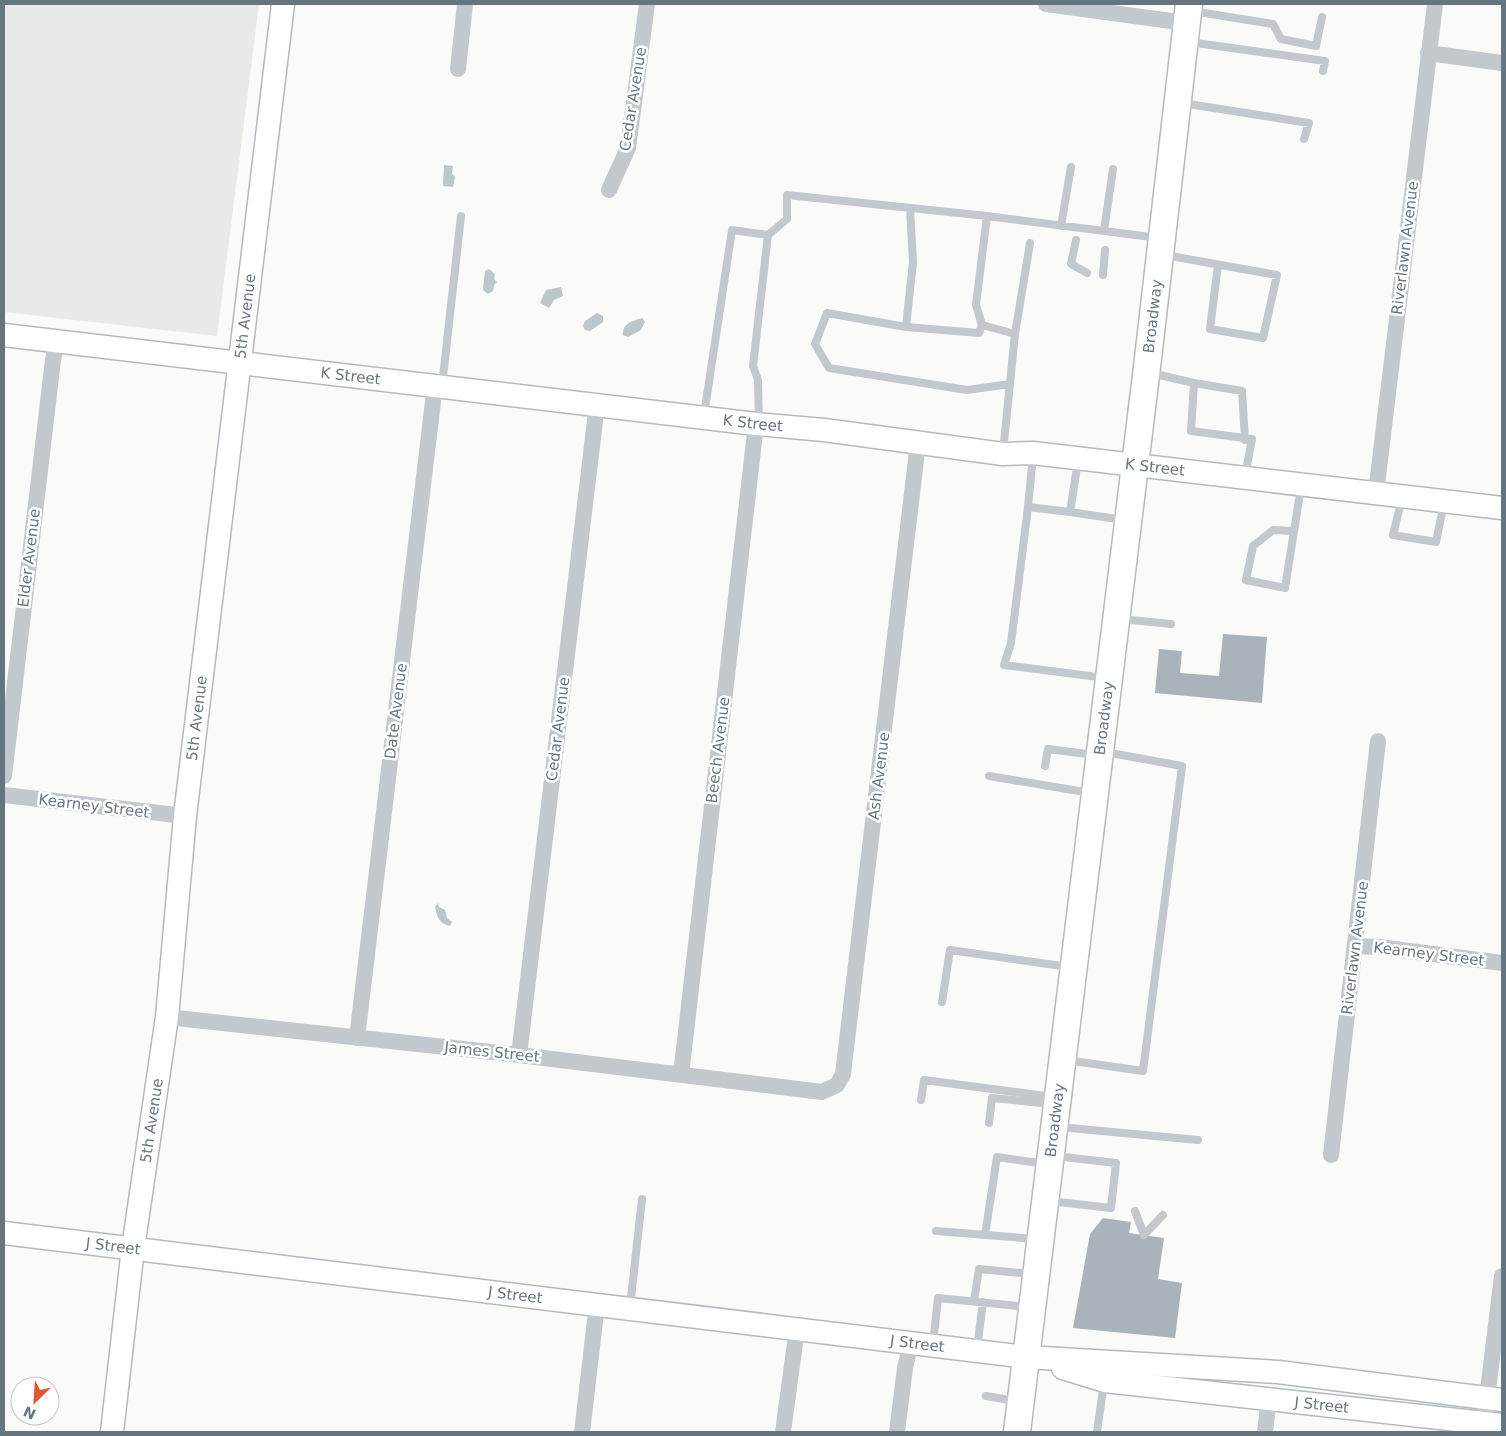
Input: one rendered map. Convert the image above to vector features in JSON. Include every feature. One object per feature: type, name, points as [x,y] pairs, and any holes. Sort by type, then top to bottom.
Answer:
[{"type":"main road","name":"Broadway","points":[[1018,1432],[1040,1239],[1136,466],[1187,20]]},
{"type":"street","name":"5th Avenue","points":[[112,1432],[133,1248],[166,1017],[185,816],[282,4]]},
{"type":"street","points":[[458,69],[464,4]]},
{"type":"street","name":"Cedar Avenue","points":[[609,190],[628,148],[647,4]]},
{"type":"street","points":[[1046,4],[1187,20]]},
{"type":"street","name":"Riverlawn Avenue","points":[[1376,493],[1435,4]]},
{"type":"street","points":[[1428,53],[1502,63]]},
{"type":"street","name":"K Street","points":[[4,335],[758,424],[824,430],[1003,454],[1034,453],[1502,508]]},
{"type":"street","name":"Elder Avenue","points":[[4,776],[53,360],[57,341]]},
{"type":"street","name":"Date Avenue","points":[[357,1038],[439,386]]},
{"type":"street","name":"Cedar Avenue","points":[[520,1055],[597,404]]},
{"type":"street","name":"Beech Avenue","points":[[680,1075],[758,424]]},
{"type":"street","name":"Ash Avenue","points":[[817,1091],[832,1089],[837,1085],[843,1074],[918,443]]},
{"type":"street","name":"Riverlawn Avenue","points":[[1331,1155],[1378,741]]},
{"type":"street","name":"Kearney Street","points":[[4,795],[185,816]]},
{"type":"street","name":"Kearney Street","points":[[1356,946],[1379,947],[1502,963]]},
{"type":"street","name":"James Street","points":[[166,1017],[520,1055],[817,1091]]},
{"type":"street","name":"J Street","points":[[4,1233],[1026,1357],[1278,1372],[1495,1399]]},
{"type":"street","points":[[1493,1424],[1502,1276]]},
{"type":"street","points":[[582,1432],[597,1304]]},
{"type":"street","points":[[784,1432],[797,1328]]},
{"type":"street","points":[[898,1432],[905,1368],[922,1344]]},
{"type":"street","name":"J Street","points":[[1026,1357],[1105,1380],[1493,1424]]},
{"type":"street","points":[[1265,1432],[1269,1398]]},
{"type":"lane","points":[[1187,20],[1273,24],[1282,39],[1316,46],[1322,17]]},
{"type":"lane","points":[[1187,20],[1325,62],[1323,71]]},
{"type":"lane","points":[[1177,102],[1309,123],[1304,139]]},
{"type":"lane","points":[[1061,226],[1071,167]]},
{"type":"lane","points":[[1104,231],[1113,169]]},
{"type":"lane","points":[[758,424],[758,380],[753,366],[768,235],[787,219],[788,196],[987,216],[1104,231],[1161,246],[1218,265],[1277,275],[1262,338],[1210,330],[1218,265]]},
{"type":"lane","points":[[906,327],[913,262],[910,208]]},
{"type":"lane","points":[[439,386],[460,216]]},
{"type":"lane","points":[[987,216],[976,305],[982,325],[979,333],[906,327],[827,313],[815,344],[829,368],[967,390],[1010,384]]},
{"type":"lane","points":[[703,417],[732,230],[768,235]]},
{"type":"lane","points":[[1076,240],[1070,264],[1087,272]]},
{"type":"lane","points":[[1003,454],[1015,334],[1030,243]]},
{"type":"lane","points":[[1103,275],[1105,250]]},
{"type":"lane","points":[[982,325],[1015,334]]},
{"type":"lane","points":[[1147,372],[1242,391],[1245,440]]},
{"type":"lane","points":[[1194,382],[1191,431],[1245,440],[1252,439],[1244,478]]},
{"type":"lane","points":[[1034,453],[1011,643],[1004,665],[1109,679]]},
{"type":"lane","points":[[1070,512],[1078,459]]},
{"type":"lane","points":[[1294,530],[1274,530],[1253,546],[1246,580],[1285,588],[1301,485]]},
{"type":"lane","points":[[1402,496],[1393,535],[1436,542],[1445,501]]},
{"type":"lane","points":[[1028,507],[1129,520]]},
{"type":"lane","points":[[1117,618],[1171,624]]},
{"type":"lane","points":[[1045,766],[1048,749],[1100,754],[1182,766],[1143,1071],[1062,1059]]},
{"type":"lane","points":[[989,776],[1095,794]]},
{"type":"lane","points":[[942,1002],[950,950],[1074,967]]},
{"type":"lane","points":[[921,1100],[924,1080],[1198,1140]]},
{"type":"lane","points":[[989,1123],[992,1098],[1056,1110]]},
{"type":"lane","points":[[985,1235],[997,1157],[1116,1163],[1111,1208],[1045,1200]]},
{"type":"lane","points":[[629,1309],[642,1199]]},
{"type":"lane","points":[[1135,1211],[1144,1236],[1163,1215]]},
{"type":"lane","points":[[936,1231],[1040,1239]]},
{"type":"lane","points":[[977,1350],[979,1269],[1036,1275]]},
{"type":"lane","points":[[922,1344],[938,1298],[1032,1307]]},
{"type":"lane","points":[[1097,1432],[1105,1380]]},
{"type":"lane","points":[[986,1396],[1021,1402]]},
{"type":"shaded area","points":[[4,4],[259,4],[217,336],[4,312]]},
{"type":"shaded area","points":[[444,165],[453,166],[452,174],[455,177],[453,187],[443,186]]},
{"type":"shaded area","points":[[489,269],[495,274],[494,279],[497,282],[494,285],[493,291],[488,294],[483,290],[485,271]]},
{"type":"shaded area","points":[[561,287],[563,296],[554,300],[549,308],[540,303],[546,290]]},
{"type":"shaded area","points":[[597,313],[603,316],[603,322],[590,331],[585,330],[583,326],[585,321]]},
{"type":"shaded area","points":[[642,318],[645,322],[641,330],[628,337],[623,335],[626,325]]},
{"type":"shaded area","points":[[438,903],[439,907],[445,910],[447,918],[452,922],[450,926],[439,919],[435,907]]},
{"type":"building","points":[[1223,634],[1267,637],[1262,703],[1155,693],[1159,649],[1182,651],[1180,673],[1219,676]]},
{"type":"building","points":[[1103,1218],[1131,1222],[1129,1233],[1164,1238],[1158,1279],[1182,1283],[1175,1338],[1073,1328],[1090,1234]]}]
